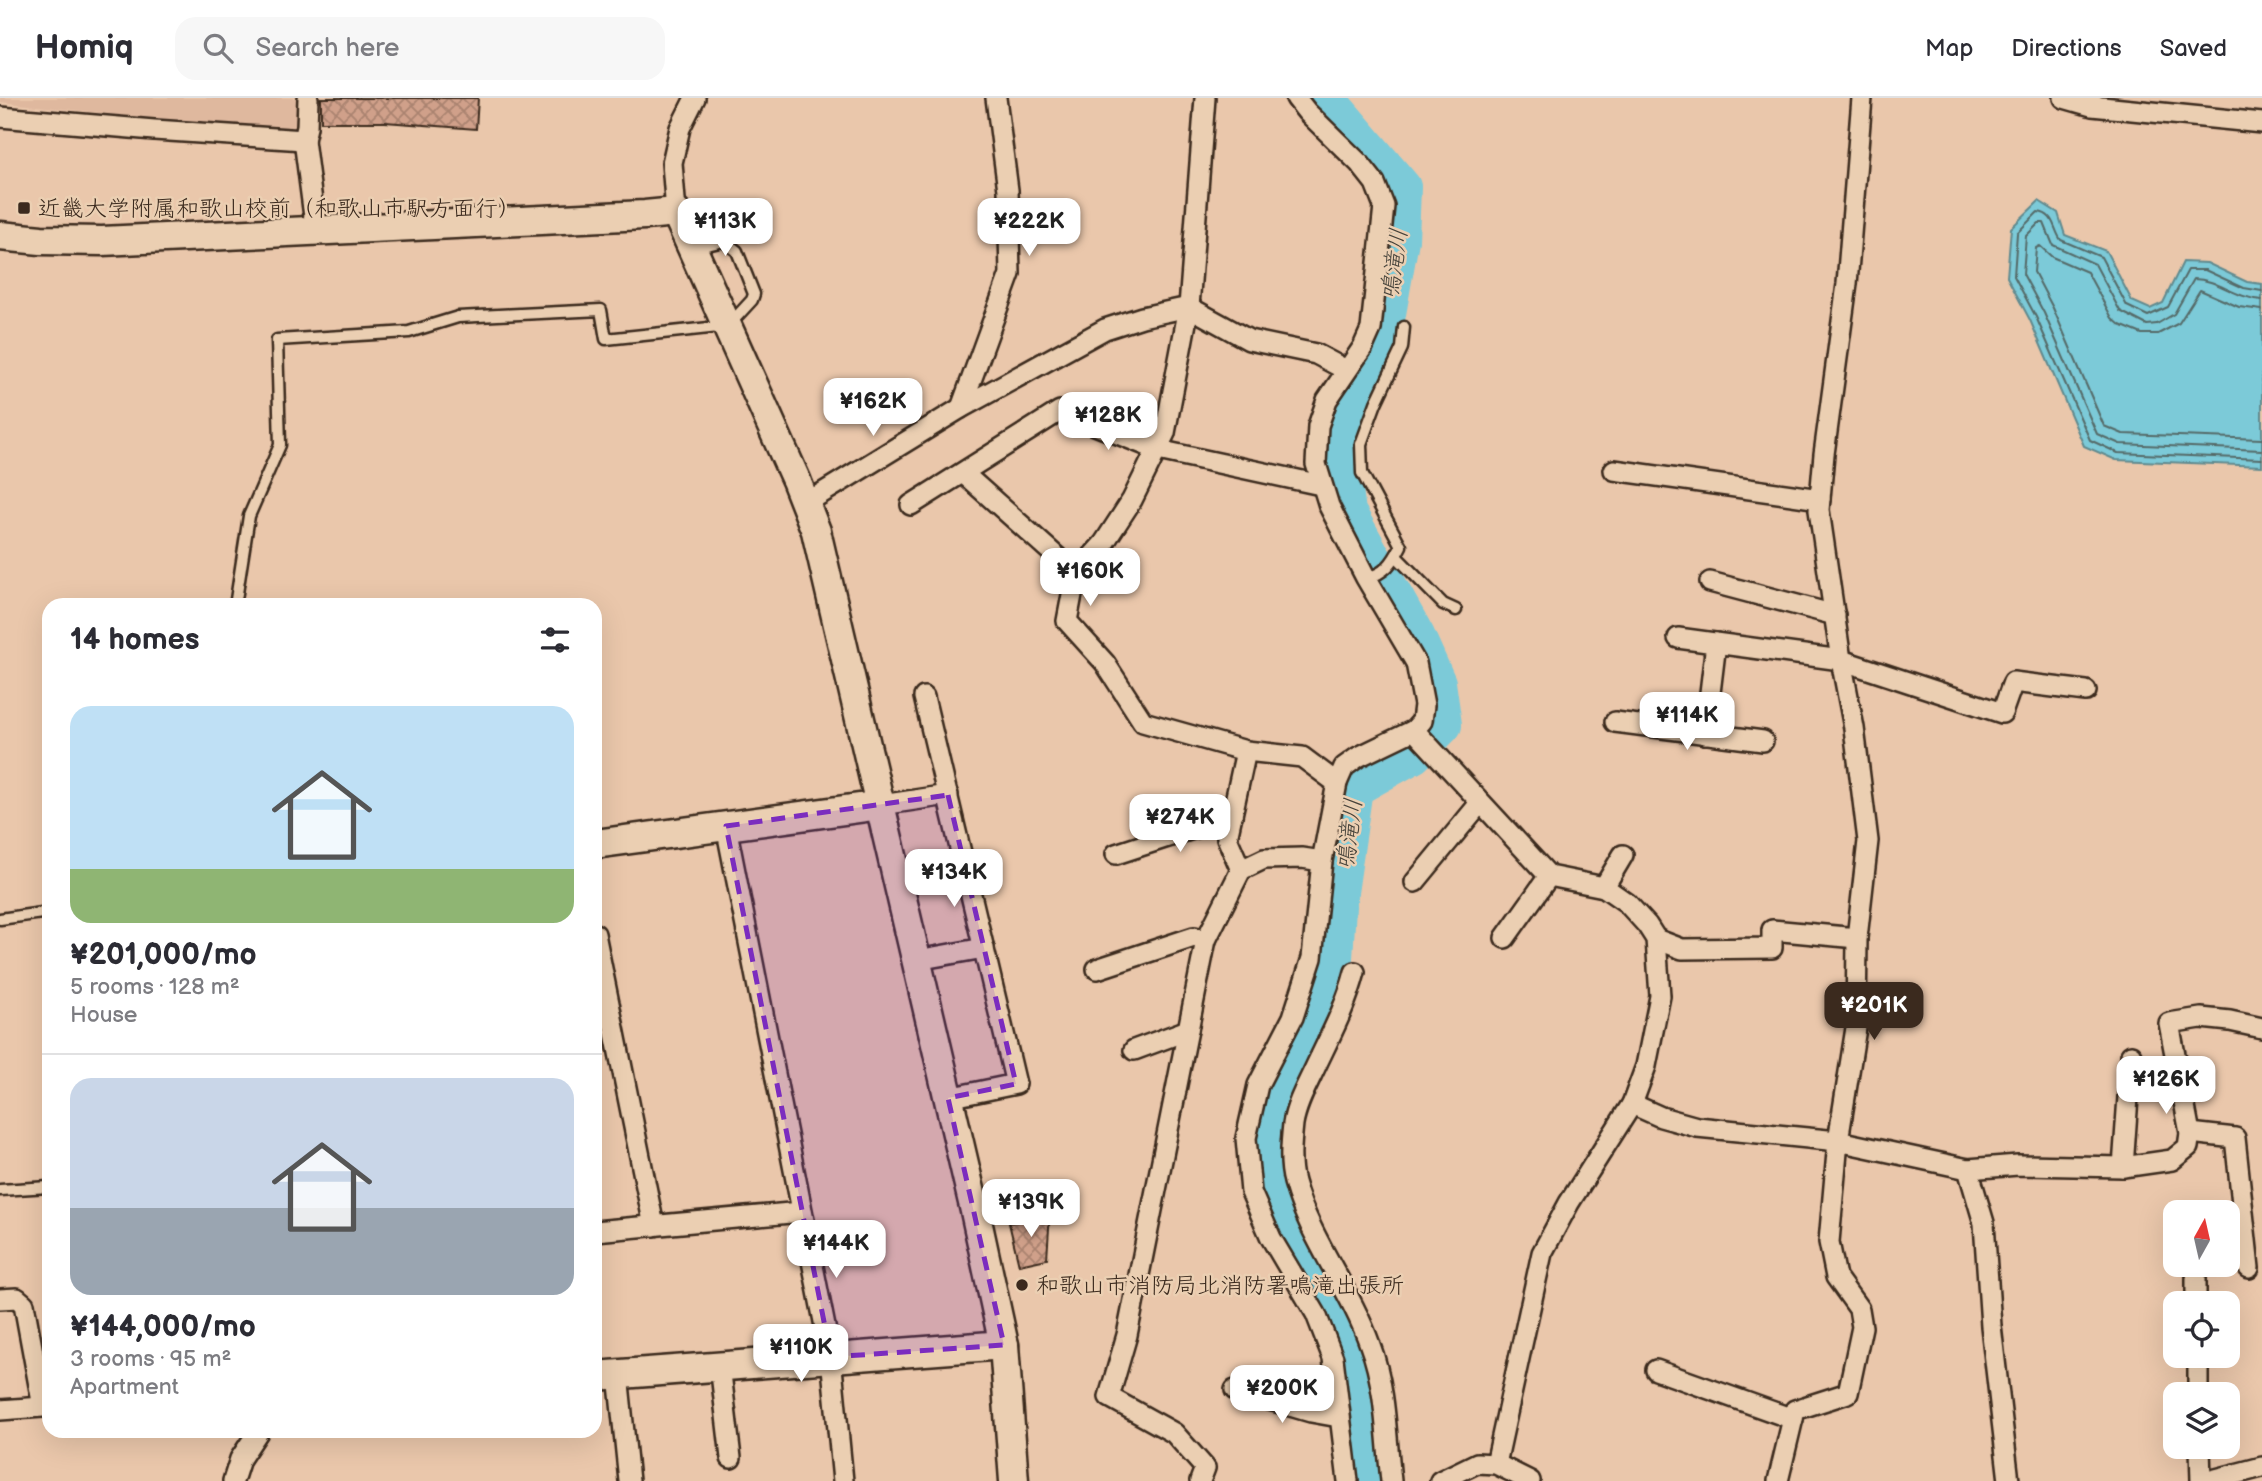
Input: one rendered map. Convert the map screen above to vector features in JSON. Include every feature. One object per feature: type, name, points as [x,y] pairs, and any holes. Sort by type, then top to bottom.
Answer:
[{"type":"street","points":[[308,98],[304,140],[316,232]]},
{"type":"street","points":[[697,98],[680,128],[672,163],[676,212],[816,531],[1004,1345],[1014,1481]]},
{"type":"street","points":[[961,408],[1010,274],[1008,190],[996,98]]},
{"type":"street","points":[[1205,98],[1189,307],[1165,433],[1132,500],[1104,543],[1076,574],[1067,621],[1105,663],[1143,722],[1246,751],[1302,757],[1336,783]]},
{"type":"street","points":[[1296,98],[1360,164],[1375,183],[1384,206],[1371,329],[1363,346],[1327,400],[1318,426],[1316,464],[1329,506],[1416,663],[1424,705],[1417,734],[1358,757],[1344,767],[1336,783],[1321,861],[1312,958],[1293,1017],[1258,1086],[1246,1138],[1251,1192],[1271,1238],[1316,1314],[1333,1359],[1348,1481]]},
{"type":"street","points":[[1778,1481],[1795,1410],[1848,1394],[1862,1327],[1858,1309],[1836,1277],[1829,1242],[1839,1141],[1856,1028],[1857,938],[1868,841],[1854,728],[1819,510],[1847,284],[1862,98]]},
{"type":"street","points":[[2064,98],[2092,106],[2262,123]]},
{"type":"street","points":[[0,117],[304,140]]},
{"type":"street","points":[[0,236],[102,241],[676,212]]},
{"type":"street","points":[[806,503],[961,408],[1105,329],[1142,317],[1189,307],[1249,340],[1315,354],[1346,370]]},
{"type":"street","points":[[911,505],[1060,411],[1158,450],[1321,485]]},
{"type":"street","points":[[1614,470],[1820,499]]},
{"type":"street","points":[[963,473],[1076,574]]},
{"type":"street","points":[[1710,582],[1835,615]]},
{"type":"street","points":[[1678,638],[1841,660],[2002,713],[2012,682],[2086,691]]},
{"type":"street","points":[[1705,734],[1716,643]]},
{"type":"street","points":[[924,697],[1016,1084],[948,1098]]},
{"type":"street","points":[[1615,722],[1763,741]]},
{"type":"street","points":[[1417,734],[1549,876],[1604,887],[1627,903],[1656,939],[1660,996],[1647,1066],[1632,1104],[1569,1203],[1542,1253],[1496,1464]]},
{"type":"street","points":[[1241,870],[1227,838],[1246,751]]},
{"type":"street","points":[[602,843],[948,795]]},
{"type":"street","points":[[1415,882],[1480,803]]},
{"type":"street","points":[[1115,854],[1232,816]]},
{"type":"street","points":[[726,826],[831,1357],[843,1481]]},
{"type":"street","points":[[1604,887],[1623,855]]},
{"type":"street","points":[[1200,1481],[1205,1468],[1174,1433],[1109,1397],[1127,1335],[1206,940],[1241,870],[1265,859],[1302,858],[1321,861]]},
{"type":"street","points":[[1505,938],[1549,876]]},
{"type":"street","points":[[1656,939],[1682,949],[1773,948],[1772,930],[1857,938]]},
{"type":"street","points":[[1097,969],[1194,937],[1206,940]]},
{"type":"street","points":[[917,960],[984,948]]},
{"type":"street","points":[[602,969],[654,1226]]},
{"type":"street","points":[[1354,972],[1342,1011],[1301,1097],[1293,1121],[1291,1153],[1293,1180],[1306,1217],[1349,1294],[1379,1373],[1391,1481]]},
{"type":"street","points":[[1632,1104],[1661,1117],[1697,1127],[1839,1141],[1968,1169],[2018,1166],[2123,1167],[2172,1160],[2188,1147],[2190,1132],[2169,1023],[2201,1018],[2262,1028]]},
{"type":"street","points":[[1134,1050],[1188,1030]]},
{"type":"street","points":[[2123,1167],[2131,1055]]},
{"type":"street","points":[[2190,1132],[2235,1138],[2249,1268]]},
{"type":"street","points":[[1968,1169],[1984,1223],[1991,1326],[2009,1481]]},
{"type":"street","points":[[602,1230],[801,1212]]},
{"type":"street","points":[[2196,1278],[2196,1291]]},
{"type":"street","points":[[0,1299],[17,1298],[24,1304],[42,1402]]},
{"type":"street","points":[[629,1481],[606,1375],[1004,1345]]},
{"type":"street","points":[[720,1365],[731,1458]]},
{"type":"street","points":[[1656,1370],[1793,1419]]},
{"type":"street","points":[[1235,1390],[1311,1412],[1339,1417]]},
{"type":"street","points":[[0,1410],[42,1407]]},
{"type":"street","points":[[233,1481],[240,1459],[254,1438]]},
{"type":"street","points":[[2200,1459],[2201,1481]]},
{"type":"street","points":[[1440,1481],[1476,1462],[1496,1464],[1530,1481]]},
{"type":"street","points":[[2208,1481],[2235,1477],[2262,1466]]},
{"type":"lane","points":[[235,598],[249,516],[280,445],[277,340],[409,332],[458,317],[601,310],[606,339],[728,326],[752,300],[754,294],[737,251],[724,241],[694,248]]},
{"type":"lane","points":[[1369,578],[1393,561],[1401,546],[1362,473],[1361,444],[1376,403],[1402,348],[1404,327]]},
{"type":"lane","points":[[1393,561],[1443,604],[1456,610]]},
{"type":"lane","points":[[0,919],[42,913]]},
{"type":"lane","points":[[0,1190],[42,1187]]},
{"type":"highlighted area","points":[[948,795],[1016,1084],[948,1098],[1004,1345],[831,1357],[726,826]]},
{"type":"shaded area","points":[[0,98],[301,98],[302,123],[291,134],[0,102]]},
{"type":"water","points":[[2039,201],[2058,213],[2065,235],[2106,251],[2132,301],[2150,309],[2163,303],[2183,262],[2207,263],[2247,282],[2262,284],[2262,466],[2116,460],[2084,446],[2030,320],[2007,277],[2011,228]]},
{"type":"building","points":[[321,98],[478,98],[476,129],[385,122],[321,122]]},
{"type":"building","points":[[1050,1213],[1047,1259],[1019,1265],[1009,1223]]},
{"type":"waterway","name":"鳴滝川","points":[[1326,98],[1402,187],[1400,240],[1380,353],[1358,396],[1338,446],[1347,512],[1416,636],[1437,683],[1443,725],[1413,755],[1354,788],[1337,906],[1333,976],[1276,1119],[1278,1202],[1346,1334],[1370,1481]]},
{"type":"place","name":"近畿大学附属和歌山校前（和歌山市駅方面行）","points":[[24,208]]},
{"type":"place","name":"和歌山市消防局北消防署鳴滝出張所","points":[[1022,1285]]}]
